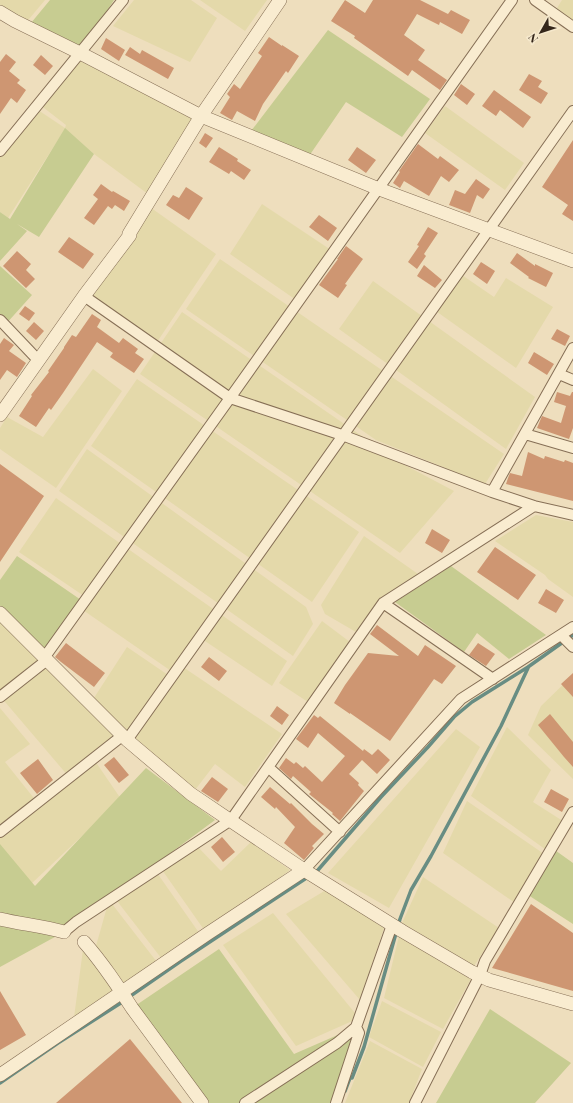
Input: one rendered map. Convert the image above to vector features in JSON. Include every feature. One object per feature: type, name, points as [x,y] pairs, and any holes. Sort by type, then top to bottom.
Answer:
[{"type":"street","points":[[0,151],[123,0]]},
{"type":"street","points":[[0,415],[84,296],[130,235],[129,234],[201,116],[280,0]]},
{"type":"street","points":[[0,697],[46,659],[512,0]]},
{"type":"street","points":[[535,0],[573,27]]},
{"type":"street","points":[[0,12],[201,116],[378,188],[573,260]]},
{"type":"street","points":[[0,832],[124,738],[490,229],[573,111]]},
{"type":"street","points":[[84,296],[230,398],[342,435],[492,492],[534,506],[573,515]]},
{"type":"street","points":[[0,320],[38,360]]},
{"type":"street","points":[[492,492],[573,348]]},
{"type":"street","points":[[558,374],[573,380]]},
{"type":"street","points":[[525,434],[573,448]]},
{"type":"street","points":[[0,919],[16,923],[42,926],[64,932],[76,922],[231,820],[383,603],[534,506]]},
{"type":"street","points":[[383,603],[493,679]]},
{"type":"street","points":[[0,613],[124,738],[191,794],[304,870],[397,928],[489,980],[573,1004]]},
{"type":"street","points":[[0,1074],[304,870],[461,700],[573,627]]},
{"type":"street","points":[[561,635],[572,645]]},
{"type":"street","points":[[268,767],[340,832]]},
{"type":"street","points":[[415,1103],[480,975],[485,961],[573,812]]},
{"type":"street","points":[[245,1103],[337,1043],[356,1027],[397,928]]},
{"type":"street","points":[[84,942],[94,953],[122,992],[130,1006],[202,1103]]},
{"type":"street","points":[[336,1103],[359,1033],[356,1027]]},
{"type":"shaded area","points":[[0,0],[45,0],[24,25],[0,12]]},
{"type":"shaded area","points":[[134,0],[191,0],[217,18],[190,62],[113,26]]},
{"type":"shaded area","points":[[200,0],[267,0],[245,31]]},
{"type":"shaded area","points":[[562,0],[573,0],[573,27],[554,13]]},
{"type":"shaded area","points":[[76,59],[201,116],[152,197],[94,154],[65,129],[8,218],[0,212],[0,151],[35,108],[65,128],[66,125],[39,104]]},
{"type":"shaded area","points":[[445,106],[524,163],[505,190],[425,133]]},
{"type":"shaded area","points":[[262,204],[334,252],[299,302],[230,254]]},
{"type":"shaded area","points":[[147,205],[216,254],[155,345],[84,296]]},
{"type":"shaded area","points":[[220,259],[504,454],[485,484],[376,440],[186,309]]},
{"type":"shaded area","points":[[459,273],[494,297],[506,278],[553,307],[516,368],[433,309]]},
{"type":"shaded area","points":[[373,281],[535,397],[506,449],[339,329]]},
{"type":"shaded area","points":[[182,312],[401,463],[454,491],[400,553],[140,374]]},
{"type":"shaded area","points":[[93,369],[122,391],[56,488],[0,449],[0,428],[7,417],[43,437]]},
{"type":"shaded area","points":[[137,379],[359,532],[312,602],[91,446]]},
{"type":"shaded area","points":[[87,449],[306,607],[313,624],[293,656],[59,491]]},
{"type":"shaded area","points":[[56,498],[287,661],[272,686],[199,637],[180,665],[282,734],[245,787],[215,764],[195,790],[127,740],[90,704],[127,647],[171,677],[174,673],[80,608],[87,598],[19,552]]},
{"type":"shaded area","points":[[536,515],[573,522],[573,597],[548,579],[545,575],[495,541]]},
{"type":"shaded area","points":[[364,536],[418,574],[379,599],[356,632],[325,614],[321,605]]},
{"type":"shaded area","points":[[0,614],[119,735],[93,758],[121,799],[30,885],[0,845],[0,832],[4,828],[0,823],[0,708],[30,744],[5,762],[37,802],[69,777],[0,696]]},
{"type":"shaded area","points":[[322,621],[350,642],[308,702],[279,683]]},
{"type":"shaded area","points":[[573,675],[573,779],[528,735],[541,706]]},
{"type":"shaded area","points":[[507,727],[551,770],[533,802],[566,823],[549,852],[471,796]]},
{"type":"shaded area","points":[[456,729],[480,747],[389,908],[328,873]]},
{"type":"shaded area","points":[[467,801],[547,856],[518,905],[443,853]]},
{"type":"shaded area","points":[[251,842],[290,870],[207,934],[160,867],[195,844],[221,871]]},
{"type":"shaded area","points":[[155,870],[202,937],[165,963],[114,897]]},
{"type":"shaded area","points":[[423,877],[499,928],[474,966],[402,923]]},
{"type":"shaded area","points":[[326,890],[384,928],[360,1000],[286,914]]},
{"type":"shaded area","points":[[109,900],[160,966],[73,1025],[84,942],[94,953]]},
{"type":"shaded area","points":[[273,913],[359,1018],[296,1046],[223,945]]},
{"type":"shaded area","points":[[399,936],[471,979],[443,1029],[384,998]]},
{"type":"shaded area","points":[[382,1001],[441,1032],[423,1067],[369,1037]]},
{"type":"shaded area","points":[[370,1041],[422,1069],[409,1103],[345,1103]]},
{"type":"green space","points":[[50,0],[114,0],[80,53],[31,23]]},
{"type":"green space","points":[[328,30],[430,99],[402,137],[346,102],[307,159],[248,135]]},
{"type":"green space","points":[[65,128],[94,154],[39,237],[17,224],[27,231],[0,261],[0,212],[10,219]]},
{"type":"green space","points":[[0,266],[32,295],[5,325],[0,320]]},
{"type":"green space","points":[[17,556],[84,602],[44,658],[0,613],[0,580]]},
{"type":"green space","points":[[451,566],[546,635],[509,659],[477,633],[464,652],[395,602]]},
{"type":"green space","points":[[146,768],[215,820],[64,932],[0,967],[0,844],[35,886]]},
{"type":"green space","points":[[552,848],[573,863],[573,924],[525,893]]},
{"type":"green space","points":[[219,949],[294,1054],[356,1027],[332,1103],[202,1103],[132,1008]]},
{"type":"green space","points":[[490,1009],[571,1063],[535,1103],[436,1103]]},
{"type":"building","points":[[345,0],[365,13],[373,0],[420,0],[448,14],[451,10],[470,20],[462,34],[440,22],[439,25],[417,14],[404,35],[425,50],[418,60],[447,80],[440,90],[412,70],[408,76],[354,38],[355,36],[331,21]]},
{"type":"building","points":[[269,37],[299,56],[288,73],[286,71],[263,104],[255,121],[237,111],[232,120],[220,113],[230,97],[227,94],[234,84],[240,89],[262,56],[258,53]]},
{"type":"building","points":[[106,38],[125,50],[119,61],[101,49]]},
{"type":"building","points":[[130,47],[140,54],[142,50],[174,68],[168,79],[125,55]]},
{"type":"building","points":[[6,54],[16,62],[9,71],[20,80],[17,83],[26,90],[17,103],[11,98],[0,114],[0,62]]},
{"type":"building","points":[[41,55],[53,66],[45,75],[33,65]]},
{"type":"building","points":[[529,74],[542,81],[538,87],[548,93],[541,104],[519,90]]},
{"type":"building","points":[[461,84],[475,94],[467,105],[454,95]]},
{"type":"building","points":[[494,90],[531,117],[523,128],[500,110],[496,116],[482,106]]},
{"type":"building","points":[[205,133],[213,138],[206,148],[199,143]]},
{"type":"building","points":[[573,140],[573,221],[562,214],[568,205],[542,187]]},
{"type":"building","points":[[418,144],[438,159],[440,156],[459,170],[449,182],[441,176],[429,196],[404,181],[400,188],[393,183],[400,172],[399,171]]},
{"type":"building","points":[[219,147],[238,159],[237,161],[251,170],[244,180],[231,171],[229,174],[209,162]]},
{"type":"building","points":[[357,147],[376,160],[366,173],[348,160]]},
{"type":"building","points":[[476,179],[490,189],[483,199],[477,195],[470,213],[449,205],[455,190],[465,194]]},
{"type":"building","points":[[101,184],[112,192],[113,191],[130,201],[124,211],[115,205],[112,209],[108,206],[94,225],[84,218],[98,199],[93,195]]},
{"type":"building","points":[[186,187],[203,198],[189,220],[166,205],[173,195],[179,198]]},
{"type":"building","points":[[319,215],[337,228],[328,241],[309,227]]},
{"type":"building","points":[[428,227],[438,233],[424,254],[426,256],[417,269],[408,262],[419,246],[417,245]]},
{"type":"building","points":[[69,237],[94,254],[83,269],[58,252]]},
{"type":"building","points":[[346,246],[363,259],[345,284],[347,285],[338,298],[319,285]]},
{"type":"building","points":[[17,251],[31,264],[26,270],[35,279],[26,288],[3,266]]},
{"type":"building","points":[[517,253],[535,266],[535,264],[553,273],[546,287],[528,278],[529,277],[510,263]]},
{"type":"building","points":[[481,262],[495,271],[487,284],[473,274]]},
{"type":"building","points":[[424,265],[442,280],[435,288],[417,276]]},
{"type":"building","points":[[25,306],[35,313],[29,321],[19,314]]},
{"type":"building","points":[[92,314],[101,320],[97,327],[119,343],[123,338],[138,349],[135,353],[144,359],[134,373],[110,357],[113,353],[97,342],[51,410],[49,408],[36,427],[19,416],[32,396],[31,395],[49,372],[48,371],[72,335],[76,337]]},
{"type":"building","points":[[34,322],[44,331],[36,340],[26,331]]},
{"type":"building","points":[[557,329],[570,336],[565,346],[551,339]]},
{"type":"building","points":[[4,338],[14,345],[9,351],[26,363],[17,377],[7,370],[0,380],[0,344]]},
{"type":"building","points":[[534,352],[554,364],[547,375],[528,363]]},
{"type":"building","points":[[557,392],[570,396],[573,392],[573,428],[569,439],[537,428],[542,416],[561,423],[566,406],[554,402]]},
{"type":"building","points":[[528,452],[544,459],[545,456],[564,462],[565,460],[573,463],[573,501],[506,484],[510,473],[522,476]]},
{"type":"building","points":[[0,464],[44,496],[0,562]]},
{"type":"building","points":[[432,529],[450,540],[442,553],[425,543]]},
{"type":"building","points":[[495,547],[536,575],[518,600],[477,572]]},
{"type":"building","points":[[546,589],[564,600],[556,613],[538,603]]},
{"type":"building","points":[[377,625],[418,656],[425,645],[456,666],[442,684],[434,679],[390,741],[334,703],[368,653],[399,656],[370,634]]},
{"type":"building","points":[[66,643],[105,673],[94,687],[55,657]]},
{"type":"building","points":[[478,643],[495,654],[486,666],[469,655]]},
{"type":"building","points":[[209,657],[227,671],[219,681],[201,667]]},
{"type":"building","points":[[573,673],[573,697],[561,684]]},
{"type":"building","points":[[277,706],[289,715],[282,725],[270,716]]},
{"type":"building","points":[[550,714],[573,742],[573,767],[538,725]]},
{"type":"building","points":[[314,715],[318,718],[320,716],[363,751],[364,749],[372,755],[378,749],[390,760],[377,774],[362,760],[349,774],[359,783],[358,785],[364,791],[340,821],[332,814],[333,813],[309,794],[311,792],[293,776],[291,779],[279,768],[286,758],[294,764],[296,762],[303,768],[305,766],[322,782],[345,756],[318,733],[308,748],[296,739]]},
{"type":"building","points":[[114,757],[129,775],[119,783],[104,765]]},
{"type":"building","points":[[38,759],[53,780],[37,794],[20,773]]},
{"type":"building","points":[[212,777],[228,789],[218,802],[201,791]]},
{"type":"building","points":[[270,787],[290,804],[291,803],[324,834],[312,846],[314,848],[304,860],[284,843],[295,827],[276,807],[275,809],[261,797]]},
{"type":"building","points":[[551,789],[569,799],[562,812],[544,802]]},
{"type":"building","points":[[222,837],[235,852],[223,862],[211,847]]},
{"type":"building","points":[[531,904],[573,933],[573,991],[492,968]]},
{"type":"building","points":[[0,991],[26,1035],[0,1050]]},
{"type":"building","points":[[130,1039],[182,1103],[56,1103]]},
{"type":"waterway","points":[[313,873],[318,870],[381,797],[454,717],[472,702],[528,667],[573,635]]},
{"type":"waterway","points":[[345,1091],[350,1078],[352,1078],[364,1047],[400,919],[411,890],[501,726],[528,668]]},
{"type":"waterway","points":[[129,997],[308,877]]},
{"type":"waterway","points":[[0,1083],[58,1043],[124,1001]]}]
